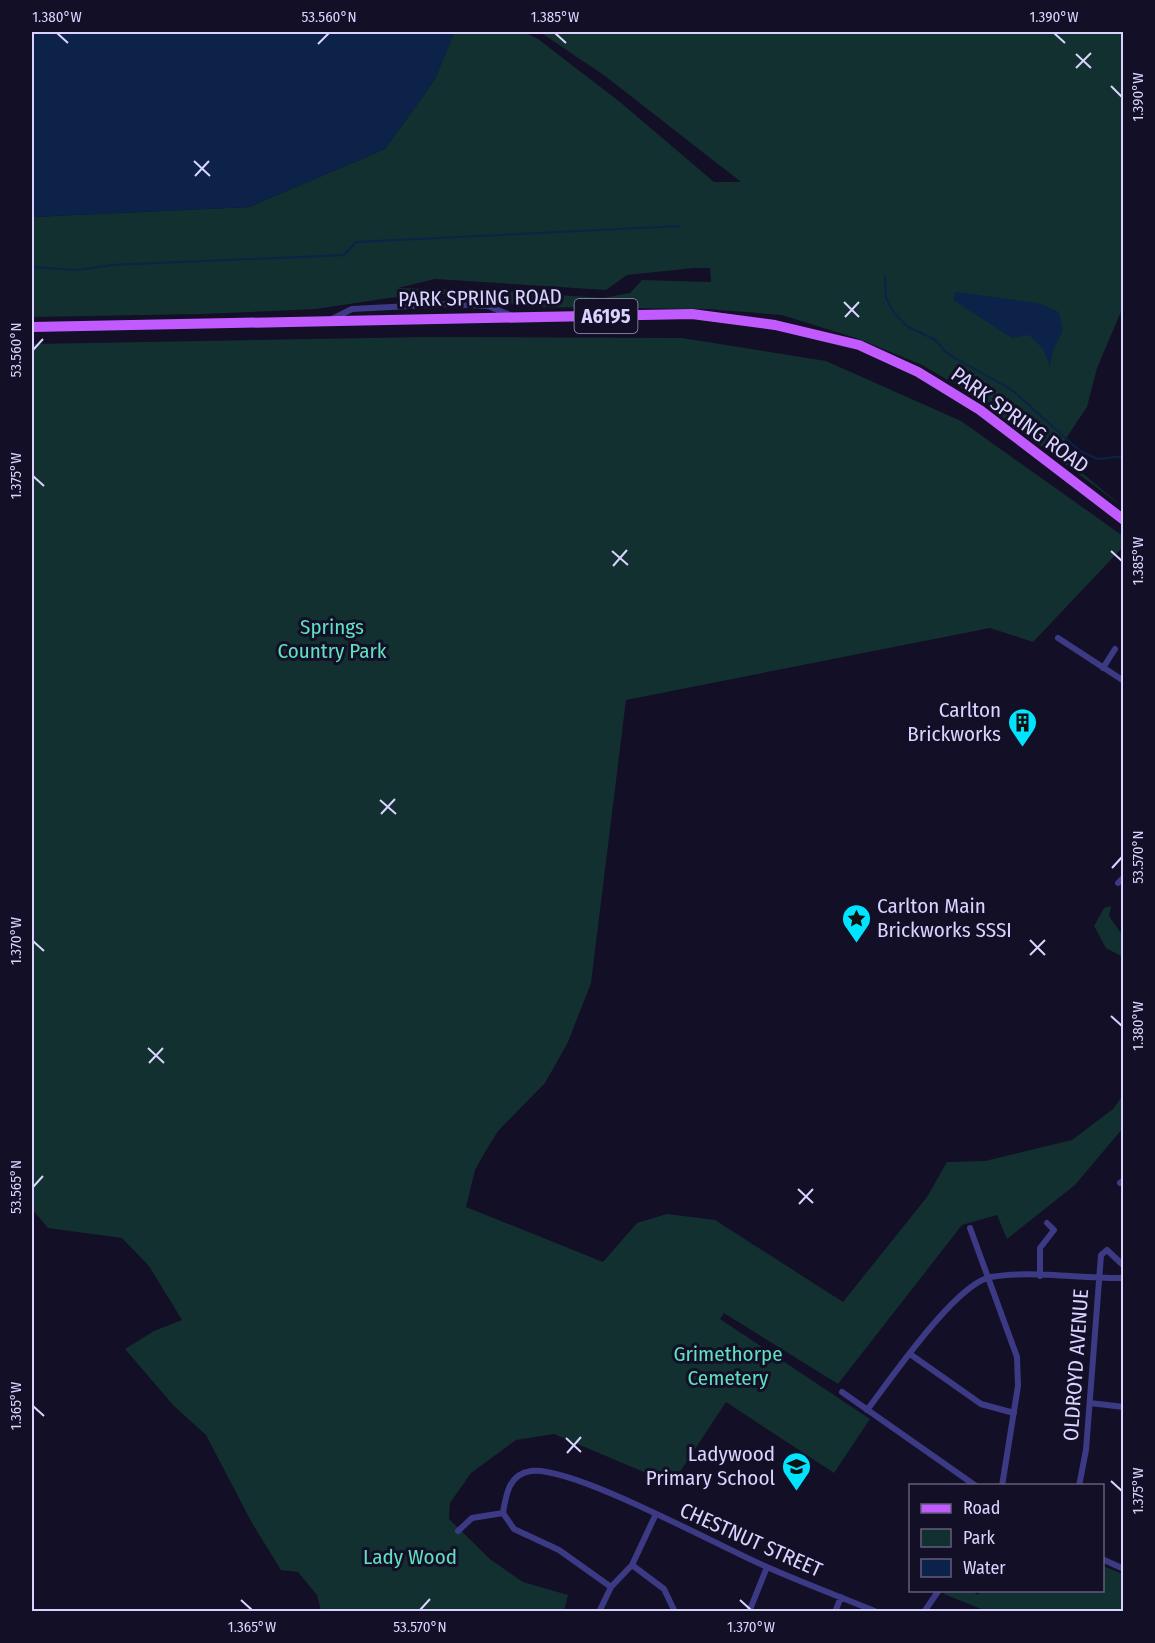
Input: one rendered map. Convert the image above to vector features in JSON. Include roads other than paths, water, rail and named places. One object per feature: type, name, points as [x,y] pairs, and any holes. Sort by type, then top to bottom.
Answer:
[{"type":"main road","name":"PARK SPRING ROAD","points":[[32,327],[692,314],[775,325],[859,345],[918,372],[980,410],[1124,520]]},
{"type":"street","points":[[1058,638],[1124,681]]},
{"type":"street","points":[[1103,668],[1115,650]]},
{"type":"street","points":[[1118,883],[1124,877]]},
{"type":"street","points":[[1040,1276],[1040,1248],[1054,1230],[1047,1223]]},
{"type":"street","points":[[970,1228],[1017,1357],[1018,1386],[1002,1484]]},
{"type":"street","name":"OLDROYD AVENUE","points":[[1079,1484],[1086,1450],[1101,1255],[1107,1250],[1124,1266]]},
{"type":"street","points":[[867,1410],[931,1327],[969,1288],[989,1277],[1124,1278]]},
{"type":"street","points":[[910,1354],[981,1404],[1014,1413]]},
{"type":"street","points":[[842,1392],[975,1484]]},
{"type":"street","points":[[1090,1404],[1124,1407]]},
{"type":"street","name":"CHESTNUT STREET","points":[[503,1513],[512,1482],[524,1473],[533,1471],[573,1479],[767,1568],[878,1611]]},
{"type":"street","points":[[458,1531],[472,1518],[503,1513],[514,1529],[559,1550],[611,1587]]},
{"type":"street","points":[[599,1611],[611,1587],[632,1565],[656,1516]]},
{"type":"street","points":[[1104,1560],[1123,1567]]},
{"type":"street","points":[[632,1565],[664,1588],[675,1611]]},
{"type":"street","points":[[749,1611],[767,1568]]},
{"type":"street","points":[[924,1611],[938,1592]]},
{"type":"street","points":[[835,1611],[841,1597]]},
{"type":"water","points":[[32,32],[454,32],[435,79],[385,149],[249,207],[32,217]]},
{"type":"water","points":[[955,292],[1038,303],[1059,312],[1063,331],[1053,350],[1050,367],[1043,349],[1029,335],[1012,338],[953,300]]},
{"type":"waterway","points":[[32,267],[77,270],[112,265],[344,255],[356,242],[680,226]]},
{"type":"waterway","points":[[885,276],[886,298],[894,313],[908,327],[934,339],[948,354],[1012,390],[1080,451],[1098,459],[1124,456]]},
{"type":"place","name":"Carlton Brickworks","points":[[1022,748]]},
{"type":"place","name":"Carlton Main Brickworks SSSI","points":[[856,944]]},
{"type":"place","name":"Ladywood Primary School","points":[[796,1492]]},
{"type":"park label","name":"Springs Country Park","points":[[332,639]]},
{"type":"park label","name":"Grimethorpe Cemetery","points":[[728,1366]]},
{"type":"park label","name":"Lady Wood","points":[[410,1557]]}]
